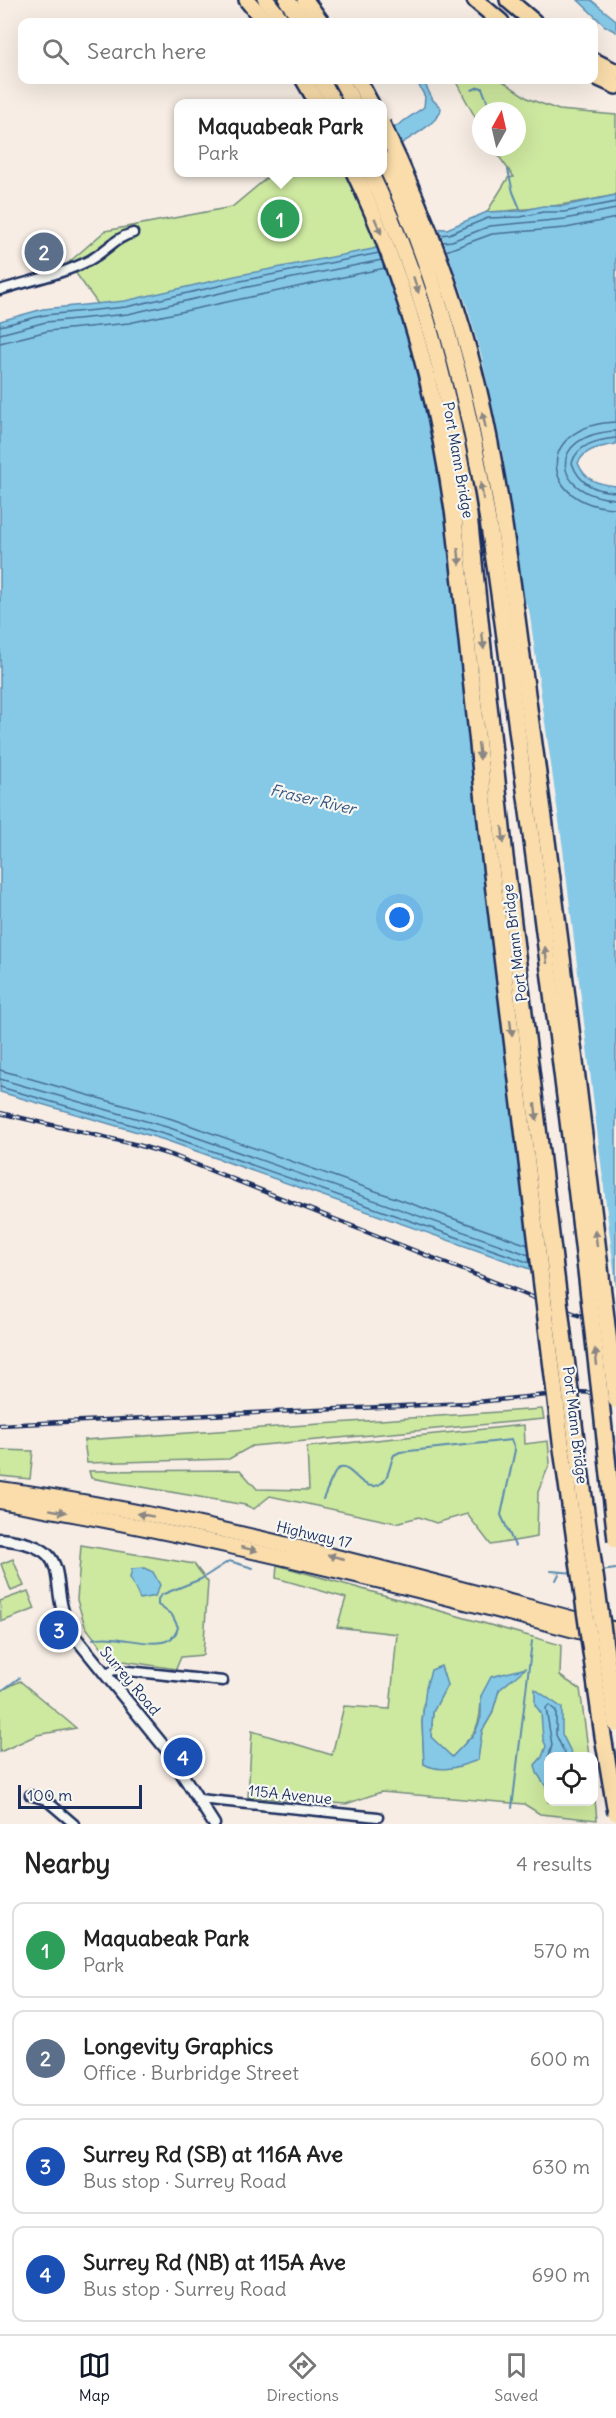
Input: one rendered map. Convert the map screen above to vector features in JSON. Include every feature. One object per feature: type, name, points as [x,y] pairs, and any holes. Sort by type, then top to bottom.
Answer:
[{"type":"highway","points":[[247,0],[262,18]]},
{"type":"highway","points":[[266,0],[280,18]]},
{"type":"highway","points":[[287,0],[300,18]]},
{"type":"highway","points":[[305,0],[318,18]]},
{"type":"highway","points":[[475,0],[496,18]]},
{"type":"highway","points":[[489,0],[509,18]]},
{"type":"highway","points":[[508,0],[529,18]]},
{"type":"highway","points":[[598,63],[616,72]]},
{"type":"highway","points":[[598,78],[616,86]]},
{"type":"highway","points":[[306,84],[315,99]]},
{"type":"highway","points":[[323,84],[332,99]]},
{"type":"highway","points":[[343,84],[351,99]]},
{"type":"highway","points":[[360,84],[368,99]]},
{"type":"highway","points":[[387,135],[422,211],[457,309],[471,360],[492,458],[549,851],[616,1400]]},
{"type":"highway","name":"Port Mann Bridge","points":[[387,169],[408,217],[443,313],[457,364],[478,460],[502,616],[535,865],[616,1540]]},
{"type":"highway","points":[[356,177],[380,229],[413,321],[427,371],[448,476],[492,870],[561,1442],[616,1813]]},
{"type":"highway","name":"Port Mann Bridge","points":[[372,177],[410,267],[427,317],[441,368],[461,463],[470,527],[505,857],[576,1440],[616,1724]]},
{"type":"highway","name":"Highway 17","points":[[0,1489],[188,1523],[369,1565],[616,1630]]},
{"type":"highway","name":"Highway 17","points":[[0,1501],[175,1533],[343,1571],[616,1641]]},
{"type":"street","points":[[0,290],[83,263],[122,236],[134,233]]},
{"type":"street","name":"Surrey Road","points":[[0,1539],[23,1541],[43,1549],[53,1560],[64,1620],[79,1644],[166,1749],[214,1824]]},
{"type":"street","points":[[106,1676],[113,1670],[223,1681]]},
{"type":"street","points":[[30,1796],[46,1800],[74,1824]]},
{"type":"street","name":"115A Avenue","points":[[199,1799],[355,1820],[378,1817]]},
{"type":"green space","points":[[457,84],[507,84],[529,99],[559,110],[616,115],[616,195],[552,206],[487,212],[508,178],[514,177],[499,156],[526,156],[526,102],[472,102],[472,111]]},
{"type":"green space","points":[[268,177],[368,177],[385,255],[100,307],[75,272],[72,272],[68,263],[105,231],[232,207]]},
{"type":"green space","points":[[542,1409],[544,1419],[252,1446],[229,1459],[87,1463],[84,1440]]},
{"type":"green space","points":[[524,1425],[525,1444],[548,1441],[550,1463],[538,1492],[537,1537],[491,1545],[467,1514],[436,1523],[419,1517],[396,1523],[270,1496],[254,1509],[245,1505],[91,1478],[89,1471],[240,1470],[257,1489],[309,1490],[307,1447]]},
{"type":"green space","points":[[0,1450],[33,1451],[30,1479],[0,1476]]},
{"type":"green space","points":[[81,1545],[194,1564],[208,1582],[203,1655],[181,1657],[176,1669],[110,1659],[85,1626],[77,1600]]},
{"type":"green space","points":[[13,1559],[24,1586],[11,1591],[1,1564]]},
{"type":"green space","points":[[277,1565],[561,1645],[560,1676],[580,1689],[588,1752],[544,1752],[544,1806],[596,1806],[597,1820],[540,1814],[524,1804],[381,1792],[346,1804],[248,1797],[252,1731],[332,1755],[344,1706],[390,1709],[397,1634],[337,1627],[346,1598],[276,1578]],"holes":[[[447,1685],[433,1712],[431,1738],[452,1757],[475,1731],[480,1717],[481,1696],[499,1690],[492,1714],[482,1731],[477,1760],[424,1764],[422,1722],[424,1703]]]},
{"type":"green space","points":[[28,1591],[35,1609],[1,1622],[0,1601]]},
{"type":"green space","points":[[20,1681],[76,1728],[37,1735],[0,1752],[0,1691]]},
{"type":"water","points":[[578,0],[591,0],[616,20],[616,32]]},
{"type":"water","points":[[418,84],[425,84],[433,100],[441,108],[440,113],[430,124],[395,148],[387,131],[424,107],[425,97]]},
{"type":"water","name":"Fraser River","points":[[616,195],[616,444],[589,451],[578,463],[588,478],[616,486],[616,1305],[541,1273],[165,1140],[0,1092],[0,321],[43,309],[125,301],[235,276],[373,249],[426,228],[447,229],[487,212],[563,206]]},
{"type":"water","points":[[144,1568],[153,1572],[160,1585],[155,1596],[140,1599],[130,1578],[132,1569]]},
{"type":"water","points":[[441,1666],[447,1685],[433,1712],[431,1737],[452,1757],[475,1733],[481,1717],[481,1696],[491,1677],[526,1668],[499,1690],[492,1714],[482,1731],[478,1760],[444,1769],[424,1764],[422,1722],[426,1687],[431,1670]]},
{"type":"water","points":[[535,1689],[562,1708],[562,1734],[571,1752],[544,1752],[544,1784],[535,1765],[542,1757],[546,1746],[543,1739],[541,1713],[535,1705]]},
{"type":"pier","points":[[425,225],[438,225],[467,306],[482,358],[503,456],[523,598],[529,610],[563,849],[616,1287],[616,1308],[531,1273],[482,860],[448,517],[421,373],[407,323],[378,243]]},
{"type":"waterway","points":[[472,90],[482,88],[487,102]]},
{"type":"waterway","points":[[508,170],[513,192],[521,211]]},
{"type":"waterway","points":[[323,1499],[338,1469],[347,1469],[365,1484],[375,1486],[383,1482],[394,1455],[400,1452],[511,1440],[515,1450],[501,1515],[515,1546]]},
{"type":"waterway","points":[[93,1639],[116,1638],[155,1643],[165,1641],[173,1636],[178,1627],[172,1615],[158,1605],[161,1595],[201,1579],[229,1561],[253,1568]]},
{"type":"waterway","points":[[601,1571],[616,1569]]},
{"type":"waterway","points":[[551,1571],[575,1573]]},
{"type":"waterway","points":[[556,1580],[560,1572]]},
{"type":"waterway","points":[[512,1808],[532,1641]]},
{"type":"waterway","points":[[0,1692],[19,1678]]},
{"type":"railway","points":[[0,1113],[138,1145],[174,1156],[616,1330]]},
{"type":"railway","points":[[0,1425],[467,1403],[577,1392],[616,1394]]},
{"type":"place","name":"Maquabeak Park","points":[[280,219]]},
{"type":"place","name":"Longevity Graphics","points":[[44,252]]},
{"type":"place","name":"Surrey Rd (SB) at 116A Ave","points":[[59,1630]]},
{"type":"place","name":"Surrey Rd (NB) at 115A Ave","points":[[183,1757]]}]
